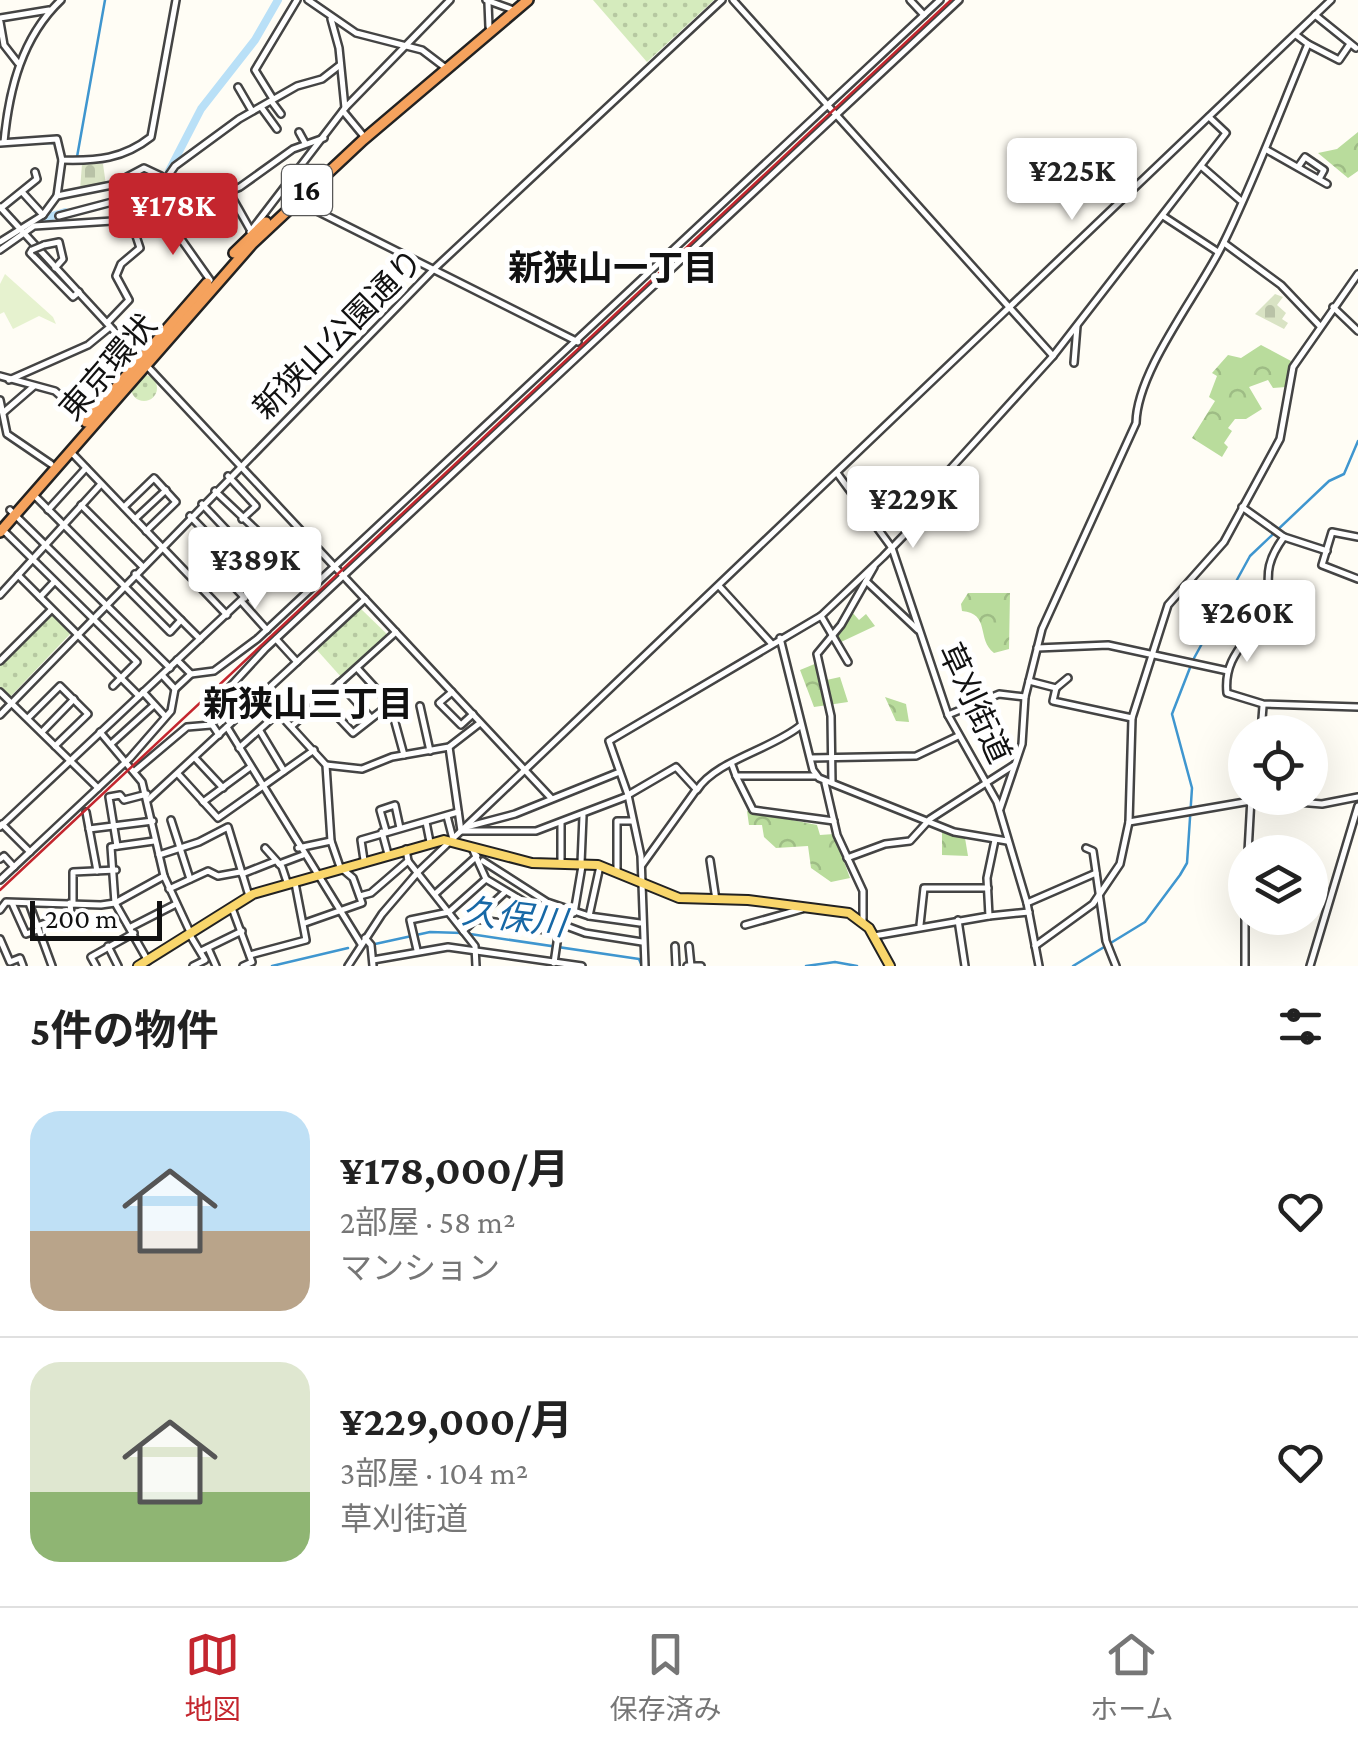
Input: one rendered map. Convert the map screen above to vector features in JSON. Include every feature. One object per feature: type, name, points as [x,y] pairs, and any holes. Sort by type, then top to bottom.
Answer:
[{"type":"highway","name":"東京環状","points":[[12,512],[250,238],[524,0]]},
{"type":"highway","name":"東京環状","points":[[1,528],[88,420],[271,210],[524,0]]},
{"type":"main road","points":[[144,964],[249,896],[406,848],[452,840],[532,863],[600,866],[679,898],[849,913],[874,936],[890,966]]},
{"type":"street","points":[[0,246],[44,215],[56,196],[62,163],[57,139],[2,143],[18,63],[50,10],[61,0]]},
{"type":"street","points":[[62,163],[116,158],[153,134],[176,0]]},
{"type":"street","points":[[281,114],[254,70],[298,0]]},
{"type":"street","points":[[308,0],[330,19],[356,33],[410,46],[445,67]]},
{"type":"street","points":[[271,210],[344,110],[410,46],[450,0]]},
{"type":"street","name":"新狭山公園通り","points":[[0,715],[228,476],[434,269],[722,0]]},
{"type":"street","points":[[733,0],[1053,356]]},
{"type":"street","points":[[910,0],[924,15]]},
{"type":"street","points":[[1,878],[128,760],[172,708],[175,688],[191,674],[214,671],[268,630],[940,0]]},
{"type":"street","points":[[136,770],[187,728],[211,725],[226,712],[230,686],[276,639],[959,0]]},
{"type":"street","points":[[348,966],[418,872],[1332,0]]},
{"type":"street","points":[[489,27],[487,2],[504,3],[511,8]]},
{"type":"street","points":[[18,63],[4,44],[0,20],[50,10]]},
{"type":"street","points":[[1296,34],[1339,60],[1353,46],[1315,15]]},
{"type":"street","points":[[330,19],[344,110],[362,134]]},
{"type":"street","points":[[1000,809],[1022,744],[1028,682],[1054,596],[1136,423],[1139,393],[1224,243],[1308,44]]},
{"type":"street","points":[[58,215],[136,196],[164,182],[187,156],[252,111],[297,86],[322,79],[340,65]]},
{"type":"street","points":[[238,86],[252,111]]},
{"type":"street","points":[[0,88],[12,90]]},
{"type":"street","points":[[261,107],[278,129]]},
{"type":"street","points":[[863,922],[863,891],[834,822],[828,782],[833,758],[831,716],[816,654],[834,632],[864,578],[920,518],[944,476],[1053,356],[1226,134],[1209,117]]},
{"type":"street","points":[[300,132],[305,144]]},
{"type":"street","points":[[21,230],[164,215],[230,192],[305,144],[324,138]]},
{"type":"street","points":[[1266,150],[1327,184]]},
{"type":"street","points":[[1298,167],[1305,157],[1324,170],[1319,179]]},
{"type":"street","points":[[1200,165],[1240,200]]},
{"type":"street","points":[[56,196],[112,185],[144,168],[161,176]]},
{"type":"street","points":[[36,172],[37,178],[23,193],[0,208],[551,798]]},
{"type":"street","points":[[230,192],[250,238]]},
{"type":"street","points":[[23,193],[44,215]]},
{"type":"street","points":[[296,200],[578,342]]},
{"type":"street","points":[[50,208],[64,225]]},
{"type":"street","points":[[164,215],[210,280]]},
{"type":"street","points":[[1163,216],[1218,252]]},
{"type":"street","points":[[8,380],[88,345],[129,300],[116,276],[122,264],[140,248],[131,221]]},
{"type":"street","points":[[56,268],[63,259],[59,242],[30,253],[73,297],[78,292]]},
{"type":"street","points":[[1224,243],[1281,285],[1320,326]]},
{"type":"street","points":[[1035,946],[1100,897],[1125,852],[1132,718],[1149,657],[1172,599],[1219,549],[1280,440],[1293,368],[1358,274]]},
{"type":"street","points":[[1333,307],[1358,332]]},
{"type":"street","points":[[1074,363],[1077,324]]},
{"type":"street","points":[[0,376],[62,394],[88,420]]},
{"type":"street","points":[[3,410],[34,386]]},
{"type":"street","points":[[0,400],[8,434],[51,464]]},
{"type":"street","points":[[69,450],[227,615]]},
{"type":"street","points":[[48,510],[86,468]]},
{"type":"street","name":"草刈街道","points":[[837,472],[892,548],[948,715],[1000,809],[1027,902],[1039,966]]},
{"type":"street","points":[[228,476],[256,506],[242,519]]},
{"type":"street","points":[[124,507],[154,478],[166,490],[176,502],[146,531]]},
{"type":"street","points":[[0,595],[101,484]]},
{"type":"street","points":[[135,519],[166,490]]},
{"type":"street","points":[[214,491],[286,558]]},
{"type":"street","points":[[34,496],[170,632],[181,620]]},
{"type":"street","points":[[190,516],[221,548],[233,537],[202,504]]},
{"type":"street","points":[[80,506],[142,566]]},
{"type":"street","points":[[1240,506],[1284,537],[1326,552]]},
{"type":"street","points":[[12,512],[170,668]]},
{"type":"street","points":[[1,528],[137,662],[113,686]]},
{"type":"street","points":[[260,532],[221,573],[268,630]]},
{"type":"street","points":[[1358,537],[1332,532],[1322,564],[1358,579]]},
{"type":"street","points":[[1284,537],[1266,568],[1266,608],[1231,656],[1229,696],[1263,704],[1358,707]]},
{"type":"street","points":[[30,852],[1,824],[308,538]]},
{"type":"street","points":[[135,574],[201,639]]},
{"type":"street","points":[[18,575],[121,678],[165,716]]},
{"type":"street","points":[[864,578],[918,630]]},
{"type":"street","points":[[645,966],[642,865],[628,796],[608,746],[612,738],[732,672],[772,642],[821,616],[864,578]]},
{"type":"street","points":[[40,597],[54,582]]},
{"type":"street","points":[[718,586],[772,642]]},
{"type":"street","points":[[117,846],[109,796],[134,800],[148,797],[178,774],[365,599]]},
{"type":"street","points":[[0,660],[52,609]]},
{"type":"street","points":[[821,616],[834,632],[848,662]]},
{"type":"street","points":[[292,726],[396,632]]},
{"type":"street","points":[[780,638],[800,726],[817,776]]},
{"type":"street","points":[[276,639],[298,662]]},
{"type":"street","points":[[1037,648],[1108,646],[1228,671]]},
{"type":"street","points":[[177,660],[191,674]]},
{"type":"street","points":[[357,667],[390,704],[404,755]]},
{"type":"street","points":[[162,675],[175,688]]},
{"type":"street","points":[[1068,678],[1056,688],[1054,701],[1132,718]]},
{"type":"street","points":[[1028,682],[1056,688]]},
{"type":"street","points":[[339,683],[371,718]]},
{"type":"street","points":[[28,718],[60,686],[74,699],[88,714],[55,746]]},
{"type":"street","points":[[0,692],[98,788]]},
{"type":"street","points":[[452,692],[440,702],[461,726],[473,714]]},
{"type":"street","points":[[948,715],[999,694],[1025,697]]},
{"type":"street","points":[[262,695],[326,765],[331,841],[340,867],[353,878],[362,904],[304,923]]},
{"type":"street","points":[[42,732],[74,699]]},
{"type":"street","points":[[321,699],[353,733],[390,704]]},
{"type":"street","points":[[112,744],[154,704]]},
{"type":"street","points":[[1262,715],[1263,704]]},
{"type":"street","points":[[420,706],[430,751]]},
{"type":"street","points":[[226,712],[236,719]]},
{"type":"street","points":[[239,748],[278,712]]},
{"type":"street","points":[[326,765],[362,769],[404,755],[449,747],[481,722]]},
{"type":"street","points":[[211,725],[219,735]]},
{"type":"street","points":[[642,865],[704,778],[800,726]]},
{"type":"street","points":[[227,727],[338,912],[371,945],[373,963],[448,946],[582,966]]},
{"type":"street","points":[[260,730],[284,771]]},
{"type":"street","points":[[100,732],[136,770],[148,797],[164,876],[205,960],[193,966]]},
{"type":"street","points":[[810,758],[922,756],[958,736]]},
{"type":"street","points":[[449,747],[463,829]]},
{"type":"street","points":[[178,774],[218,818],[314,750]]},
{"type":"street","points":[[195,758],[223,788]]},
{"type":"street","points":[[732,765],[753,810],[834,822]]},
{"type":"street","points":[[847,858],[885,844],[910,841],[928,821],[1014,766]]},
{"type":"street","points":[[463,829],[520,834],[561,823],[628,796],[676,767],[696,790]]},
{"type":"street","points":[[203,802],[250,768]]},
{"type":"street","points":[[463,829],[515,814],[618,772]]},
{"type":"street","points":[[736,776],[817,776],[954,832],[1007,841]]},
{"type":"street","points":[[1328,803],[1358,796]]},
{"type":"street","points":[[388,854],[380,810],[396,805],[400,828]]},
{"type":"street","points":[[1129,822],[1228,805]]},
{"type":"street","points":[[1310,966],[1358,806]]},
{"type":"street","points":[[86,812],[97,871]]},
{"type":"street","points":[[364,860],[360,840],[458,812]]},
{"type":"street","points":[[447,816],[452,840]]},
{"type":"street","points":[[574,913],[582,863],[583,816]]},
{"type":"street","points":[[171,820],[190,879]]},
{"type":"street","points":[[617,872],[616,821],[634,821]]},
{"type":"street","points":[[89,829],[153,822]]},
{"type":"street","points":[[426,822],[430,842]]},
{"type":"street","points":[[561,823],[561,863]]},
{"type":"street","points":[[158,855],[228,827],[249,896]]},
{"type":"street","points":[[989,916],[988,888],[995,840]]},
{"type":"street","points":[[144,964],[132,930],[115,903],[116,870],[111,846],[156,841]]},
{"type":"street","points":[[298,848],[331,841]]},
{"type":"street","points":[[472,845],[486,879],[560,924],[585,933],[642,942]]},
{"type":"street","points":[[243,966],[306,940],[291,881],[265,848]]},
{"type":"street","points":[[406,848],[408,861],[478,951],[476,966]]},
{"type":"street","points":[[1086,848],[1094,852],[1106,944],[1116,966]]},
{"type":"street","points":[[169,889],[208,871],[218,876],[241,873],[303,855]]},
{"type":"street","points":[[0,859],[4,856],[14,867]]},
{"type":"street","points":[[436,894],[479,858]]},
{"type":"street","points":[[479,858],[519,887],[574,913],[641,924]]},
{"type":"street","points":[[710,860],[716,900]]},
{"type":"street","points":[[360,896],[371,893],[408,861]]},
{"type":"street","points":[[589,916],[600,866]]},
{"type":"street","points":[[11,902],[26,934],[71,914],[70,875],[116,870]]},
{"type":"street","points":[[1027,902],[1096,873]]},
{"type":"street","points":[[0,910],[11,902],[115,903],[164,876]]},
{"type":"street","points":[[417,950],[410,920],[449,912],[486,879]]},
{"type":"street","points":[[920,925],[924,888],[988,888]]},
{"type":"street","points":[[464,933],[505,892]]},
{"type":"street","points":[[29,902],[52,966]]},
{"type":"street","points":[[96,966],[91,956],[176,904]]},
{"type":"street","points":[[505,924],[525,904]]},
{"type":"street","points":[[231,906],[252,961]]},
{"type":"street","points":[[745,925],[802,909]]},
{"type":"street","points":[[874,936],[920,925],[1028,912]]},
{"type":"street","points":[[476,919],[558,932]]},
{"type":"street","points":[[958,920],[965,966]]},
{"type":"street","points":[[554,964],[560,924]]},
{"type":"street","points":[[200,952],[242,931]]},
{"type":"street","points":[[1244,935],[1244,966]]},
{"type":"street","points":[[0,939],[10,962],[20,958],[23,966]]},
{"type":"street","points":[[108,946],[118,966]]},
{"type":"street","points":[[676,946],[676,966]]},
{"type":"street","points":[[689,946],[689,966],[701,966]]},
{"type":"street","points":[[208,948],[216,966]]},
{"type":"street","points":[[396,955],[398,966]]},
{"type":"green space","points":[[593,0],[714,0],[647,62]]},
{"type":"green space","points":[[1358,132],[1358,171],[1348,178],[1318,153],[1337,149]]},
{"type":"green space","points":[[82,164],[103,164],[106,185],[80,190]]},
{"type":"green space","points":[[5,274],[56,324],[39,316],[13,329],[4,312],[0,314],[0,284]]},
{"type":"green space","points":[[1275,294],[1283,297],[1277,305],[1286,313],[1282,319],[1288,323],[1284,329],[1255,314]]},
{"type":"green space","points":[[1261,345],[1291,361],[1286,387],[1273,388],[1268,380],[1249,387],[1262,409],[1246,419],[1235,419],[1228,428],[1232,431],[1224,443],[1228,447],[1222,457],[1192,438],[1215,401],[1209,397],[1217,376],[1212,373],[1228,355],[1241,358]]},
{"type":"green space","points":[[144,375],[153,379],[157,388],[153,397],[144,401],[135,397],[131,388],[135,379]]},
{"type":"green space","points":[[968,593],[1010,593],[1009,649],[994,653],[985,641],[977,617],[962,611],[961,604]]},
{"type":"green space","points":[[360,608],[389,636],[342,678],[316,649]]},
{"type":"green space","points":[[852,612],[859,620],[866,614],[875,626],[841,642],[836,633]]},
{"type":"green space","points":[[50,613],[72,632],[9,698],[0,689],[0,663]]},
{"type":"green space","points":[[817,663],[822,681],[840,677],[848,702],[814,707],[800,670]]},
{"type":"green space","points":[[885,697],[906,704],[909,722],[896,721]]},
{"type":"green space","points":[[747,811],[817,825],[820,835],[834,834],[850,878],[831,882],[811,868],[808,846],[776,848],[764,837],[762,825],[749,825]]},
{"type":"green space","points":[[942,832],[965,838],[968,856],[942,855]]},
{"type":"waterway","points":[[77,157],[105,0]]},
{"type":"waterway","points":[[169,171],[201,109],[255,40],[278,0]]},
{"type":"waterway","points":[[36,143],[57,143]]},
{"type":"waterway","points":[[58,156],[59,164],[76,162]]},
{"type":"waterway","points":[[36,221],[65,212]]},
{"type":"waterway","name":"久保川","points":[[1073,966],[1145,922],[1187,863],[1192,788],[1172,714],[1193,660],[1250,556],[1329,481],[1344,474],[1358,441]]},
{"type":"waterway","name":"久保川","points":[[375,944],[430,932],[462,933]]},
{"type":"waterway","name":"久保川","points":[[470,934],[639,959],[642,966]]},
{"type":"waterway","name":"久保川","points":[[272,966],[348,948]]},
{"type":"waterway","name":"久保川","points":[[806,966],[835,962],[857,966]]},
{"type":"railway","points":[[0,890],[951,0]]},
{"type":"district","name":"新狭山一丁目","points":[[613,268]]},
{"type":"district","name":"新狭山三丁目","points":[[308,704]]}]
